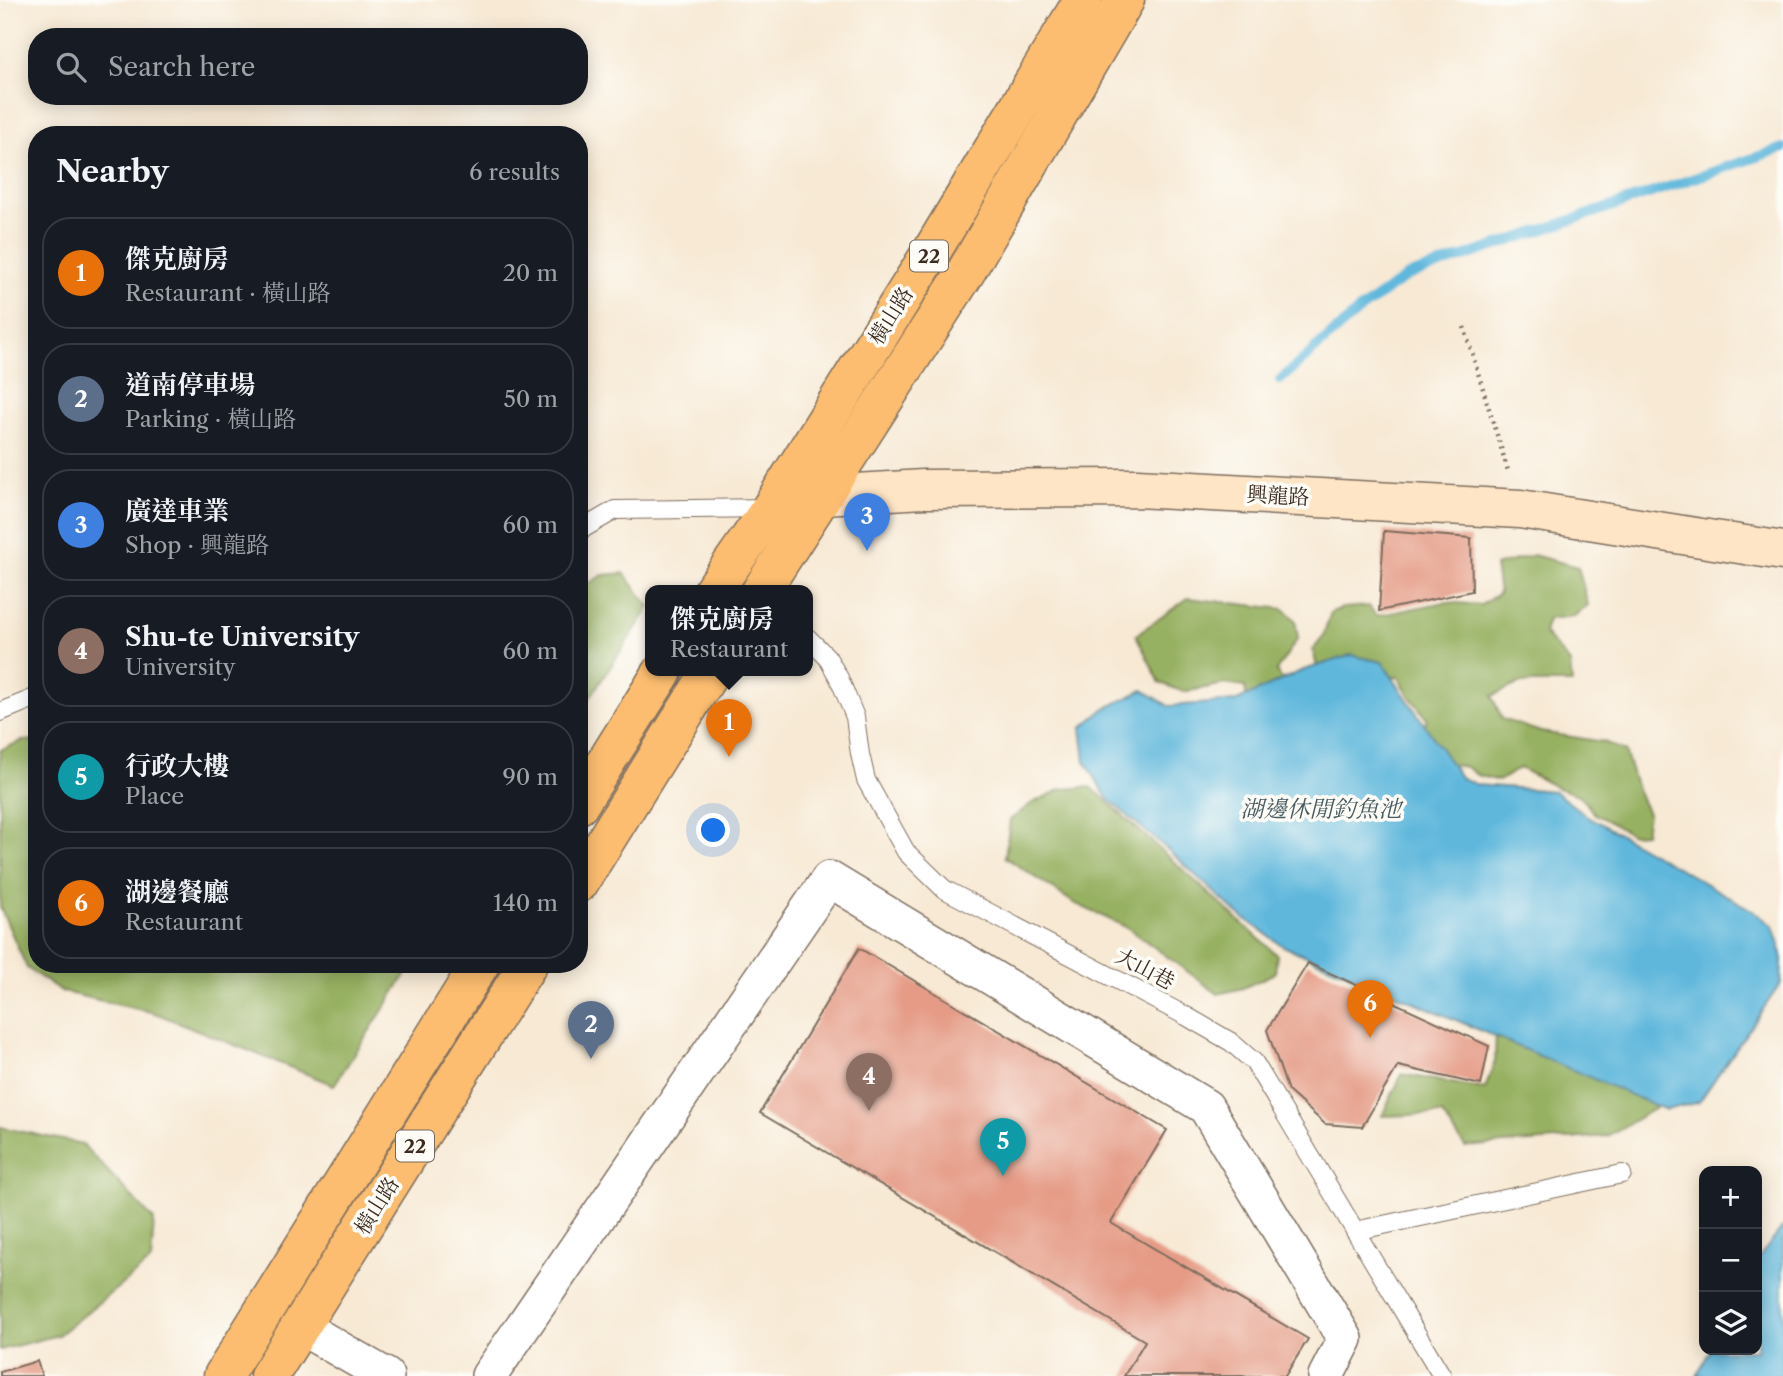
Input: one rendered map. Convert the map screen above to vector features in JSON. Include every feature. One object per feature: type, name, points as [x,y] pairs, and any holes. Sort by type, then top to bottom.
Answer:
[{"type":"main road","name":"橫山路","points":[[732,585],[771,508],[942,234],[1083,0]]},
{"type":"main road","name":"橫山路","points":[[732,585],[824,495],[964,275],[1125,0]]},
{"type":"main road","points":[[588,791],[660,676]]},
{"type":"main road","points":[[588,869],[708,676]]},
{"type":"main road","name":"橫山路","points":[[269,1376],[284,1315],[475,973]]},
{"type":"main road","name":"橫山路","points":[[223,1376],[284,1315],[522,973]]},
{"type":"street","name":"興龍路","points":[[771,508],[824,495],[923,489],[1137,488],[1520,509],[1783,551]]},
{"type":"street","points":[[489,1376],[829,879],[1206,1107],[1345,1339],[1326,1376]]},
{"type":"street","points":[[284,1315],[386,1376]]},
{"type":"lane","points":[[588,526],[615,510],[771,508]]},
{"type":"lane","name":"大山巷","points":[[813,643],[827,657],[839,678],[855,717],[866,780],[906,852],[944,889],[1154,999],[1231,1042],[1254,1062],[1442,1376]]},
{"type":"lane","points":[[0,712],[28,701]]},
{"type":"lane","points":[[1355,1231],[1622,1174]]},
{"type":"path","points":[[1464,327],[1520,509]]},
{"type":"green space","points":[[1533,555],[1578,567],[1588,605],[1574,616],[1548,619],[1544,633],[1570,663],[1572,683],[1520,683],[1492,696],[1502,719],[1541,732],[1604,742],[1625,751],[1648,814],[1645,833],[1631,834],[1595,814],[1579,795],[1558,788],[1520,768],[1499,781],[1477,775],[1466,767],[1434,762],[1422,737],[1427,718],[1410,697],[1399,677],[1378,678],[1318,672],[1313,650],[1323,637],[1331,612],[1369,606],[1376,616],[1445,602],[1481,605],[1499,593],[1495,566]]},
{"type":"green space","points":[[624,573],[645,600],[645,615],[588,700],[588,584],[603,575]]},
{"type":"green space","points":[[1188,598],[1284,609],[1295,620],[1298,638],[1276,671],[1290,690],[1249,715],[1245,687],[1225,684],[1184,692],[1160,683],[1136,635]]},
{"type":"green space","points":[[28,741],[28,969],[0,907],[0,750]]},
{"type":"green space","points":[[1091,787],[1277,955],[1275,973],[1243,988],[1218,994],[1128,928],[1074,903],[1005,857],[1010,820],[1032,803],[1062,789]]},
{"type":"green space","points":[[34,973],[407,973],[334,1085],[155,1013],[63,992]]},
{"type":"green space","points":[[1496,1030],[1678,1095],[1607,1136],[1465,1147],[1442,1114],[1382,1116],[1402,1074],[1485,1089],[1495,1061]]},
{"type":"green space","points":[[0,1127],[82,1144],[154,1220],[151,1261],[58,1335],[0,1350]]},
{"type":"water","name":"湖邊休閒釣魚池","points":[[1351,655],[1382,662],[1460,777],[1477,785],[1554,791],[1584,814],[1752,910],[1773,926],[1782,954],[1781,983],[1699,1102],[1666,1110],[1283,946],[1238,914],[1107,798],[1085,761],[1081,728],[1104,709],[1143,690],[1169,706],[1237,701],[1301,671]]},
{"type":"water","points":[[1783,1227],[1783,1376],[1697,1376],[1708,1355],[1762,1355],[1762,1254]]},
{"type":"building","points":[[1384,531],[1471,538],[1472,591],[1379,611]]},
{"type":"building","points":[[859,948],[1167,1130],[1111,1223],[1308,1339],[1285,1376],[1124,1376],[1145,1341],[760,1113]]},
{"type":"building","points":[[1308,963],[1489,1046],[1481,1085],[1398,1066],[1362,1127],[1325,1124],[1288,1091],[1267,1030]]},
{"type":"building","points":[[37,1361],[42,1376],[0,1376],[0,1372]]},
{"type":"waterway","points":[[1280,380],[1357,312],[1407,276],[1783,148]]},
{"type":"place","name":"廣達車業","points":[[867,551]]},
{"type":"place","name":"傑克廚房","points":[[729,757]]},
{"type":"place","name":"湖邊餐廳","points":[[1370,1038]]},
{"type":"place","name":"道南停車場","points":[[591,1059]]},
{"type":"place","name":"Shu-te University","points":[[869,1111]]},
{"type":"place","name":"行政大樓","points":[[1003,1176]]}]
